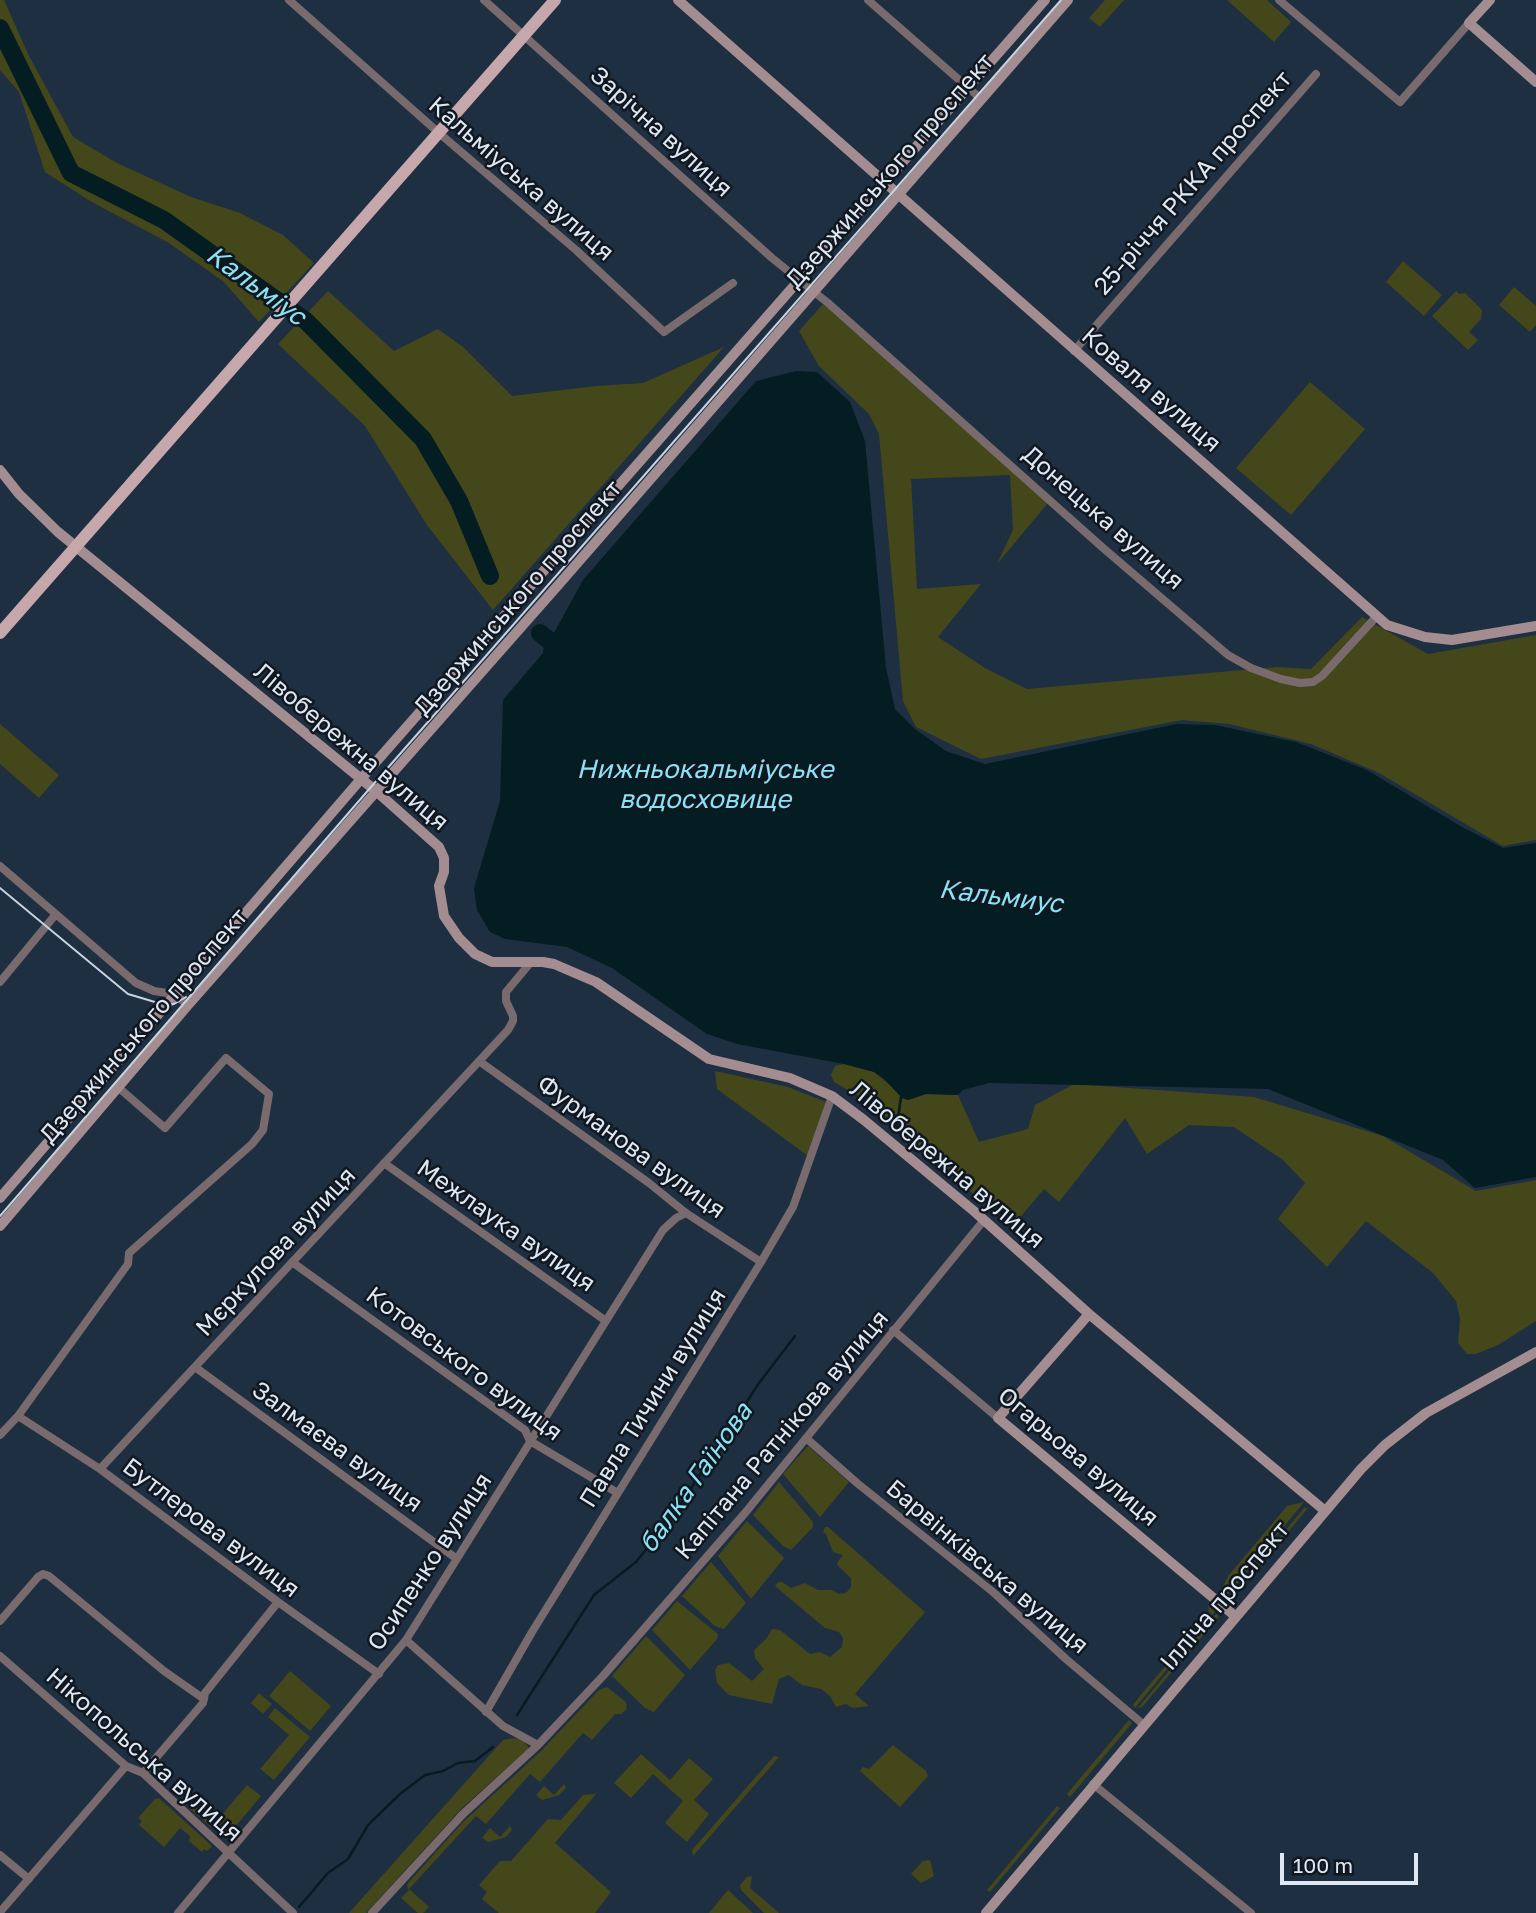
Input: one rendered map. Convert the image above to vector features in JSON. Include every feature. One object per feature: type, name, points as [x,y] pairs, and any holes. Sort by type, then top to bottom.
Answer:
[{"type":"main road","points":[[0,633],[555,0]]},
{"type":"street","name":"Кальміуська вулиця","points":[[289,0],[576,250],[664,332],[733,282]]},
{"type":"street","name":"Зарічна вулиця","points":[[484,0],[772,258],[814,291]]},
{"type":"street","points":[[678,0],[898,194]]},
{"type":"street","points":[[868,0],[981,99]]},
{"type":"street","name":"Дзержинського проспект","points":[[0,1198],[361,779],[1045,0]]},
{"type":"street","points":[[1279,0],[1400,102],[1490,0]]},
{"type":"street","name":"Дзержинського проспект","points":[[0,1226],[188,1005],[560,583],[1065,1]]},
{"type":"street","points":[[1469,23],[1536,82]]},
{"type":"street","name":"25-річчя РККА проспект","points":[[1074,351],[1316,74]]},
{"type":"street","name":"Коваля вулиця","points":[[898,194],[1387,625],[1425,637],[1452,640],[1536,626]]},
{"type":"street","name":"Донецька вулиця","points":[[814,291],[1102,547],[1227,654],[1239,661],[1281,679],[1300,683],[1313,682],[1322,676],[1376,617]]},
{"type":"street","name":"Лівобережна вулиця","points":[[0,470],[19,494],[76,547],[376,791],[439,847],[444,865],[439,886],[444,916],[459,938],[485,960],[554,964],[596,982],[709,1059],[790,1078],[832,1096],[984,1220],[1089,1314],[1324,1510]]},
{"type":"street","points":[[0,866],[136,983],[154,991],[174,994],[188,1005]]},
{"type":"street","points":[[0,982],[56,914]]},
{"type":"street","name":"Мєркулова вулиця","points":[[100,1469],[479,1061],[513,1021],[506,1001],[506,992],[531,962]]},
{"type":"street","points":[[0,1434],[18,1416],[128,1264],[129,1253],[252,1144],[263,1130],[269,1094],[226,1058],[165,1128],[119,1088]]},
{"type":"street","name":"Фурманова вулиця","points":[[479,1061],[649,1183],[686,1213],[761,1262]]},
{"type":"street","name":"Павла Тичини вулиця","points":[[486,1712],[531,1632],[793,1207],[832,1096]]},
{"type":"street","name":"Межлаука вулиця","points":[[384,1163],[606,1321]]},
{"type":"street","name":"Осипенко вулиця","points":[[178,1913],[406,1640],[663,1230],[686,1213]]},
{"type":"street","name":"Капітана Ратнікова вулиця","points":[[373,1913],[463,1814],[538,1745],[603,1676],[715,1548],[984,1220]]},
{"type":"street","name":"Котовського вулиця","points":[[292,1262],[526,1430],[530,1441],[616,1493]]},
{"type":"street","points":[[998,1418],[1089,1314]]},
{"type":"street","name":"Огарьова вулиця","points":[[893,1330],[1235,1616]]},
{"type":"street","name":"Ілліча проспект","points":[[986,1913],[1360,1469],[1402,1430],[1426,1413],[1536,1352]]},
{"type":"street","name":"Залмаєва вулиця","points":[[195,1367],[457,1559]]},
{"type":"street","name":"Бутлерова вулиця","points":[[18,1416],[100,1469],[379,1674]]},
{"type":"street","name":"Барвінківська вулиця","points":[[806,1438],[857,1483],[993,1592],[1144,1725]]},
{"type":"street","points":[[0,1621],[37,1577],[43,1574],[49,1576],[164,1671],[204,1699]]},
{"type":"street","points":[[143,1773],[278,1602]]},
{"type":"street","points":[[406,1640],[503,1726],[538,1745]]},
{"type":"street","name":"Нікопольська вулиця","points":[[0,1656],[126,1766],[143,1773],[293,1913]]},
{"type":"street","points":[[0,1912],[126,1766]]},
{"type":"street","points":[[1093,1784],[1251,1913]]},
{"type":"street","points":[[0,1855],[29,1879]]},
{"type":"green space","points":[[0,0],[4,0],[29,56],[73,137],[117,163],[191,197],[240,213],[283,235],[314,263],[259,322],[224,282],[169,243],[90,201],[45,172],[19,92],[0,70]]},
{"type":"green space","points":[[1105,0],[1124,0],[1100,27],[1089,18]]},
{"type":"green space","points":[[1227,0],[1267,0],[1291,22],[1274,42]]},
{"type":"green space","points":[[1403,261],[1442,295],[1424,316],[1386,282]]},
{"type":"green space","points":[[1514,287],[1536,306],[1536,325],[1530,332],[1499,305]]},
{"type":"green space","points":[[328,291],[394,351],[438,329],[463,347],[512,396],[643,383],[724,347],[493,610],[427,525],[365,426],[278,344]]},
{"type":"green space","points":[[1456,291],[1459,294],[1465,293],[1482,310],[1481,319],[1469,332],[1478,340],[1468,350],[1432,316]]},
{"type":"green space","points":[[823,304],[1048,503],[997,564],[1013,530],[1010,475],[911,479],[917,589],[981,584],[938,637],[985,668],[1027,689],[1277,667],[1311,669],[1362,617],[1428,654],[1536,635],[1536,840],[1503,846],[1379,773],[1311,744],[1229,724],[1182,720],[981,759],[916,727],[903,701],[879,434],[869,414],[819,366],[799,331]]},
{"type":"green space","points":[[1310,382],[1365,429],[1291,515],[1236,468]]},
{"type":"green space","points":[[0,724],[59,775],[39,798],[0,764]]},
{"type":"green space","points":[[844,1064],[874,1072],[908,1100],[926,1094],[958,1095],[979,1142],[1028,1129],[1035,1105],[1074,1084],[1254,1097],[1383,1136],[1476,1191],[1536,1180],[1536,1321],[1498,1345],[1476,1354],[1467,1354],[1458,1343],[1460,1318],[1456,1301],[1433,1273],[1366,1221],[1327,1267],[1278,1219],[1305,1183],[1283,1160],[1234,1127],[1189,1125],[1147,1154],[1125,1118],[1059,1202],[1044,1189],[1011,1228],[899,1127],[862,1098],[834,1082],[831,1075],[835,1066]]},
{"type":"green space","points":[[715,1071],[788,1087],[826,1102],[808,1156],[717,1089]]},
{"type":"green space","points":[[808,1446],[849,1482],[820,1517],[783,1474]]},
{"type":"green space","points":[[779,1482],[813,1522],[813,1527],[791,1550],[783,1546],[753,1515]]},
{"type":"green space","points":[[1304,1502],[1225,1598],[1222,1588],[1229,1575],[1287,1506]]},
{"type":"green space","points":[[1305,1507],[1307,1509],[1231,1600],[1229,1598]]},
{"type":"green space","points":[[747,1521],[784,1558],[751,1599],[718,1556]]},
{"type":"green space","points":[[825,1527],[925,1612],[855,1694],[869,1706],[853,1708],[846,1704],[836,1707],[830,1696],[821,1689],[802,1685],[789,1675],[779,1679],[772,1704],[729,1695],[717,1683],[715,1670],[718,1665],[729,1663],[752,1681],[764,1669],[755,1658],[754,1650],[772,1629],[780,1630],[810,1654],[820,1652],[830,1657],[842,1647],[843,1638],[839,1632],[825,1628],[775,1586],[778,1582],[791,1588],[805,1583],[818,1590],[846,1593],[851,1587],[851,1578],[838,1566],[837,1563],[843,1555],[833,1552],[823,1532]]},
{"type":"green space","points":[[711,1562],[746,1603],[724,1629],[715,1626],[682,1596]]},
{"type":"green space","points":[[677,1601],[718,1634],[717,1639],[690,1670],[652,1630]]},
{"type":"green space","points":[[1208,1603],[1216,1610],[1135,1708],[1133,1705],[1140,1696],[1209,1614]]},
{"type":"green space","points":[[1216,1614],[1219,1616],[1142,1707],[1138,1708]]},
{"type":"green space","points":[[646,1636],[685,1675],[654,1712],[645,1708],[612,1676]]},
{"type":"green space","points":[[290,1671],[331,1706],[310,1731],[269,1696]]},
{"type":"green space","points":[[607,1687],[626,1702],[627,1709],[621,1714],[615,1714],[592,1740],[583,1733],[540,1782],[530,1774],[486,1824],[476,1816],[409,1889],[429,1907],[423,1913],[418,1913],[401,1898],[409,1890],[408,1883],[462,1823],[540,1752],[599,1690]]},
{"type":"green space","points":[[259,1693],[272,1704],[263,1714],[251,1703]]},
{"type":"green space","points":[[275,1708],[310,1737],[274,1780],[260,1769],[289,1735],[268,1717]]},
{"type":"green space","points":[[1129,1720],[1132,1723],[1070,1797],[1067,1794]]},
{"type":"green space","points":[[514,1738],[524,1741],[529,1748],[462,1808],[366,1913],[349,1913],[503,1740]]},
{"type":"green space","points":[[893,1745],[926,1771],[928,1776],[900,1807],[860,1771],[863,1767],[869,1769]]},
{"type":"green space","points":[[641,1754],[670,1780],[689,1758],[713,1779],[694,1800],[709,1814],[687,1842],[665,1823],[683,1801],[653,1774],[631,1798],[614,1783]]},
{"type":"green space","points":[[774,1756],[779,1757],[693,1856],[692,1850]]},
{"type":"green space","points":[[564,1784],[566,1788],[559,1795],[542,1800],[536,1795],[544,1786],[554,1795]]},
{"type":"green space","points":[[247,1785],[261,1796],[225,1839],[189,1808],[197,1798],[220,1817]]},
{"type":"green space","points":[[596,1794],[555,1843],[611,1892],[595,1913],[499,1913],[482,1899],[487,1892],[479,1885],[500,1861],[511,1861],[548,1819],[561,1820],[583,1795]]},
{"type":"green space","points":[[159,1798],[212,1846],[207,1851],[204,1849],[202,1852],[189,1841],[190,1836],[180,1828],[164,1847],[139,1825],[142,1821],[138,1818]]},
{"type":"green space","points":[[1057,1806],[1060,1808],[990,1892],[987,1890]]},
{"type":"green space","points":[[510,1826],[512,1830],[506,1837],[488,1842],[482,1838],[490,1828],[500,1837]]},
{"type":"green space","points":[[930,1860],[934,1876],[921,1883],[911,1874],[923,1861]]},
{"type":"green space","points":[[752,1876],[750,1888],[779,1913],[764,1913],[741,1890],[740,1885],[747,1877]]},
{"type":"green space","points":[[728,1890],[753,1913],[709,1913]]},
{"type":"water","name":"Нижньокальміуське водосховище","points":[[796,371],[817,372],[850,402],[865,441],[886,668],[895,709],[915,729],[946,751],[985,764],[1176,724],[1215,725],[1296,742],[1367,770],[1462,827],[1503,848],[1536,843],[1536,1177],[1475,1188],[1443,1160],[1268,1089],[989,1083],[963,1090],[958,1095],[926,1094],[908,1100],[902,1098],[874,1072],[737,1044],[707,1034],[612,968],[567,947],[505,939],[490,932],[477,910],[474,888],[500,801],[503,700],[543,653],[545,637],[554,633],[583,580],[756,381]]},
{"type":"waterway","name":"Кальміус","points":[[0,28],[71,173],[164,220],[306,321],[423,439],[459,501],[490,576]]},
{"type":"waterway","name":"Кальмиус","points":[[540,633],[562,651]]},
{"type":"waterway","points":[[896,1132],[901,1097]]},
{"type":"waterway","name":"балка Гаїнова","points":[[517,1715],[594,1595],[636,1562],[675,1513],[759,1383],[795,1336]]},
{"type":"waterway","points":[[299,1907],[328,1873],[348,1859],[368,1825],[400,1794],[425,1775],[443,1771],[458,1763],[475,1761],[493,1747]]},
{"type":"tram line","points":[[0,1216],[371,787],[1061,0]]},
{"type":"tram line","points":[[0,888],[128,994],[165,1005],[174,1004],[186,997]]}]
